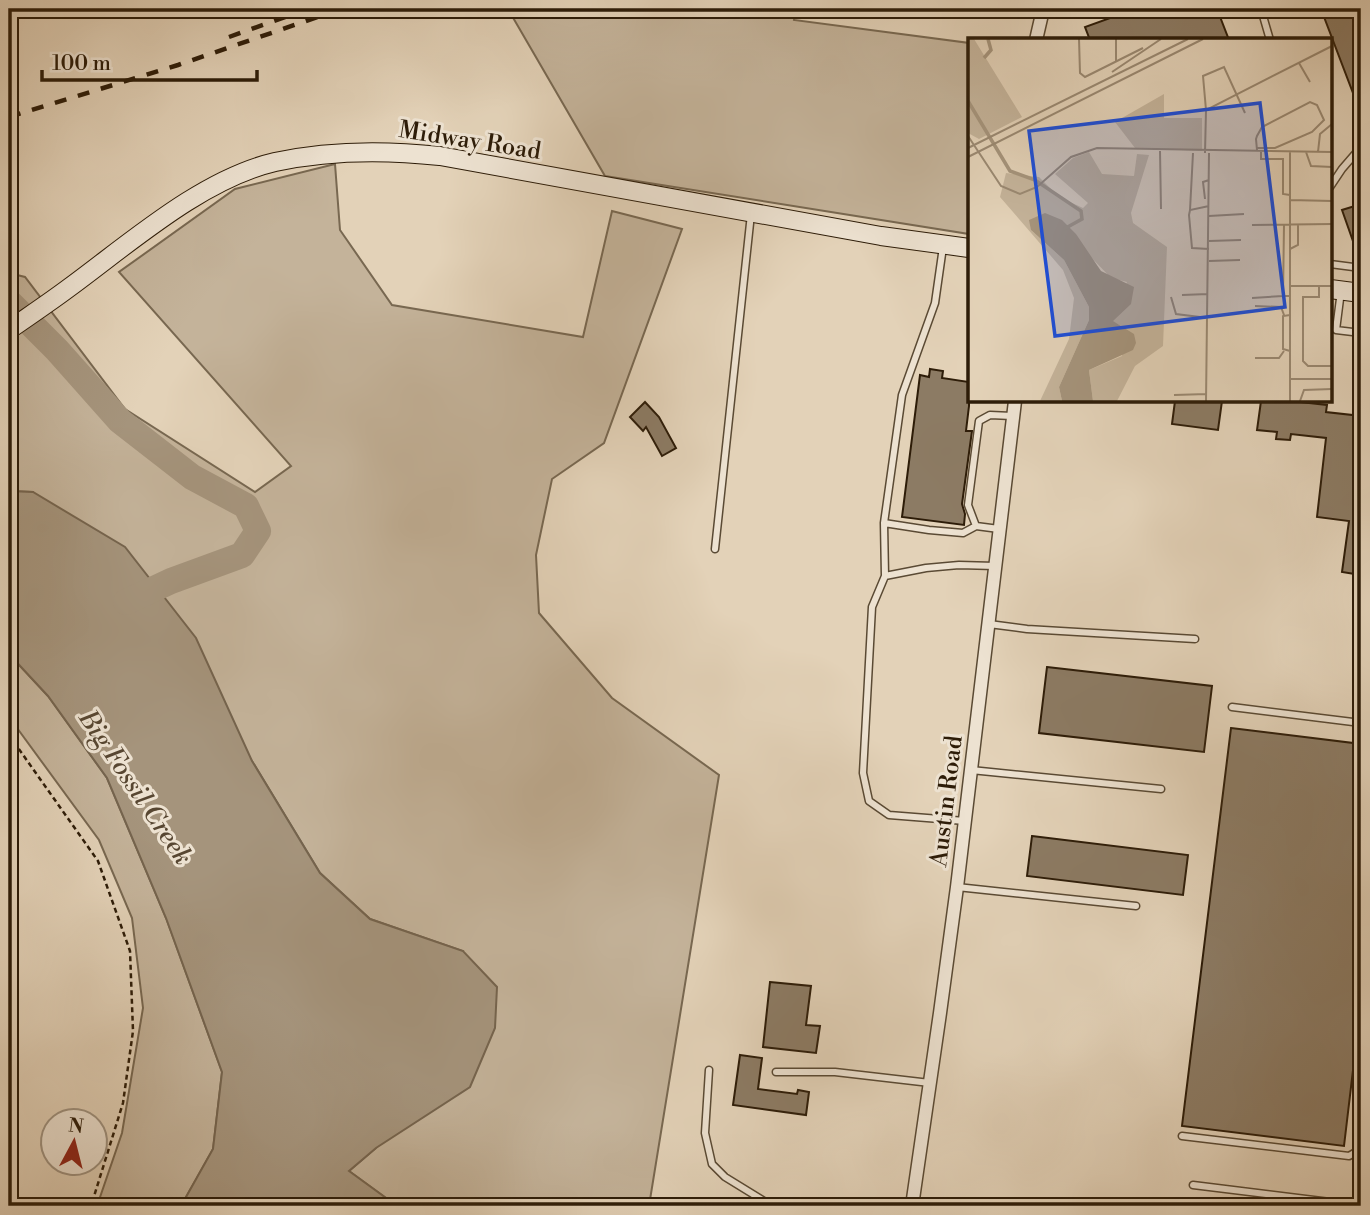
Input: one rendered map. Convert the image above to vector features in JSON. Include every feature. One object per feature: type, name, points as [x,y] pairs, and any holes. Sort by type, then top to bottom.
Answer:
[{"type":"main road","name":"Midway Road","points":[[9,330],[145,231],[226,180],[273,163],[326,154],[383,151],[440,156],[968,248]]},
{"type":"main road","points":[[1336,290],[1361,293]]},
{"type":"street","points":[[1036,38],[1042,14],[1046,9]]},
{"type":"street","name":"Austin Road","points":[[912,1206],[957,887],[1015,402]]},
{"type":"lane","points":[[1261,9],[1269,38]]},
{"type":"lane","points":[[1332,184],[1361,147]]},
{"type":"lane","points":[[715,549],[751,212]]},
{"type":"lane","points":[[944,245],[935,303],[902,395],[884,523],[885,576],[872,607],[863,773],[869,801],[889,816],[965,821]]},
{"type":"lane","points":[[1332,264],[1361,268]]},
{"type":"lane","points":[[1336,290],[1336,330],[1361,333]]},
{"type":"lane","points":[[976,526],[968,505],[979,421],[990,415],[1013,416]]},
{"type":"lane","points":[[884,523],[963,533],[976,526],[999,529]]},
{"type":"lane","points":[[885,576],[926,568],[995,566]]},
{"type":"lane","points":[[989,624],[1027,629],[1195,639]]},
{"type":"lane","points":[[1232,707],[1361,723]]},
{"type":"lane","points":[[971,770],[1161,789]]},
{"type":"lane","points":[[957,887],[1136,906]]},
{"type":"lane","points":[[709,1070],[705,1133],[712,1164],[725,1177],[764,1201],[781,1206]]},
{"type":"lane","points":[[776,1072],[835,1072],[930,1083]]},
{"type":"lane","points":[[1182,1136],[1349,1156],[1361,1149]]},
{"type":"lane","points":[[1192,1185],[1330,1202],[1340,1206]]},
{"type":"path","points":[[9,735],[98,862],[130,951],[133,1031],[123,1103],[91,1206]]},
{"type":"shaded area","points":[[508,9],[796,9],[794,20],[968,43],[968,234],[605,176]]},
{"type":"shaded area","points":[[335,164],[340,230],[392,305],[583,337],[612,211],[682,229],[604,443],[552,479],[536,555],[539,613],[612,698],[719,775],[649,1206],[397,1206],[349,1171],[376,1148],[463,951],[370,919],[320,873],[252,761],[33,492],[9,491],[9,273],[25,277],[125,409],[255,492],[291,466],[119,272],[235,189]]},
{"type":"shaded area","points":[[9,654],[48,696],[107,778],[166,918],[222,1072],[213,1149],[181,1206],[97,1206],[122,1133],[143,1008],[132,918],[99,840],[9,717]]},
{"type":"water","points":[[9,491],[33,492],[125,547],[196,638],[252,761],[320,873],[370,919],[463,951],[497,987],[495,1028],[470,1087],[376,1148],[349,1171],[397,1206],[181,1206],[213,1149],[222,1072],[166,918],[107,778],[48,696],[9,654]]},
{"type":"building","points":[[1135,9],[1217,9],[1228,38],[1089,38],[1085,27]]},
{"type":"building","points":[[1321,9],[1361,9],[1361,90],[1353,93]]},
{"type":"building","points":[[1361,204],[1361,261],[1360,261],[1342,210]]},
{"type":"building","points":[[930,369],[943,371],[942,378],[968,382],[966,431],[972,431],[962,504],[964,525],[902,517],[920,375],[929,377]]},
{"type":"building","points":[[645,402],[659,417],[676,448],[662,456],[646,427],[643,431],[630,417]]},
{"type":"building","points":[[1175,402],[1222,402],[1218,430],[1172,424]]},
{"type":"building","points":[[1261,402],[1327,405],[1326,412],[1361,416],[1361,575],[1342,572],[1349,521],[1317,517],[1326,438],[1291,434],[1290,440],[1276,439],[1277,432],[1257,430]]},
{"type":"building","points":[[1047,667],[1212,686],[1204,752],[1039,733]]},
{"type":"building","points":[[1231,728],[1361,744],[1361,1003],[1344,1146],[1182,1126]]},
{"type":"building","points":[[1032,836],[1188,855],[1183,895],[1027,876]]},
{"type":"building","points":[[770,982],[811,986],[806,1025],[820,1026],[816,1053],[763,1047]]},
{"type":"building","points":[[740,1055],[762,1058],[758,1089],[797,1094],[798,1090],[809,1092],[806,1115],[733,1105]]},
{"type":"waterway","name":"Big Fossil Creek","points":[[9,302],[57,350],[120,421],[192,477],[246,506],[258,531],[242,555],[171,581],[126,602]]},
{"type":"railway","points":[[229,37],[308,9]]},
{"type":"railway","points":[[9,117],[178,65],[341,9]]}]
